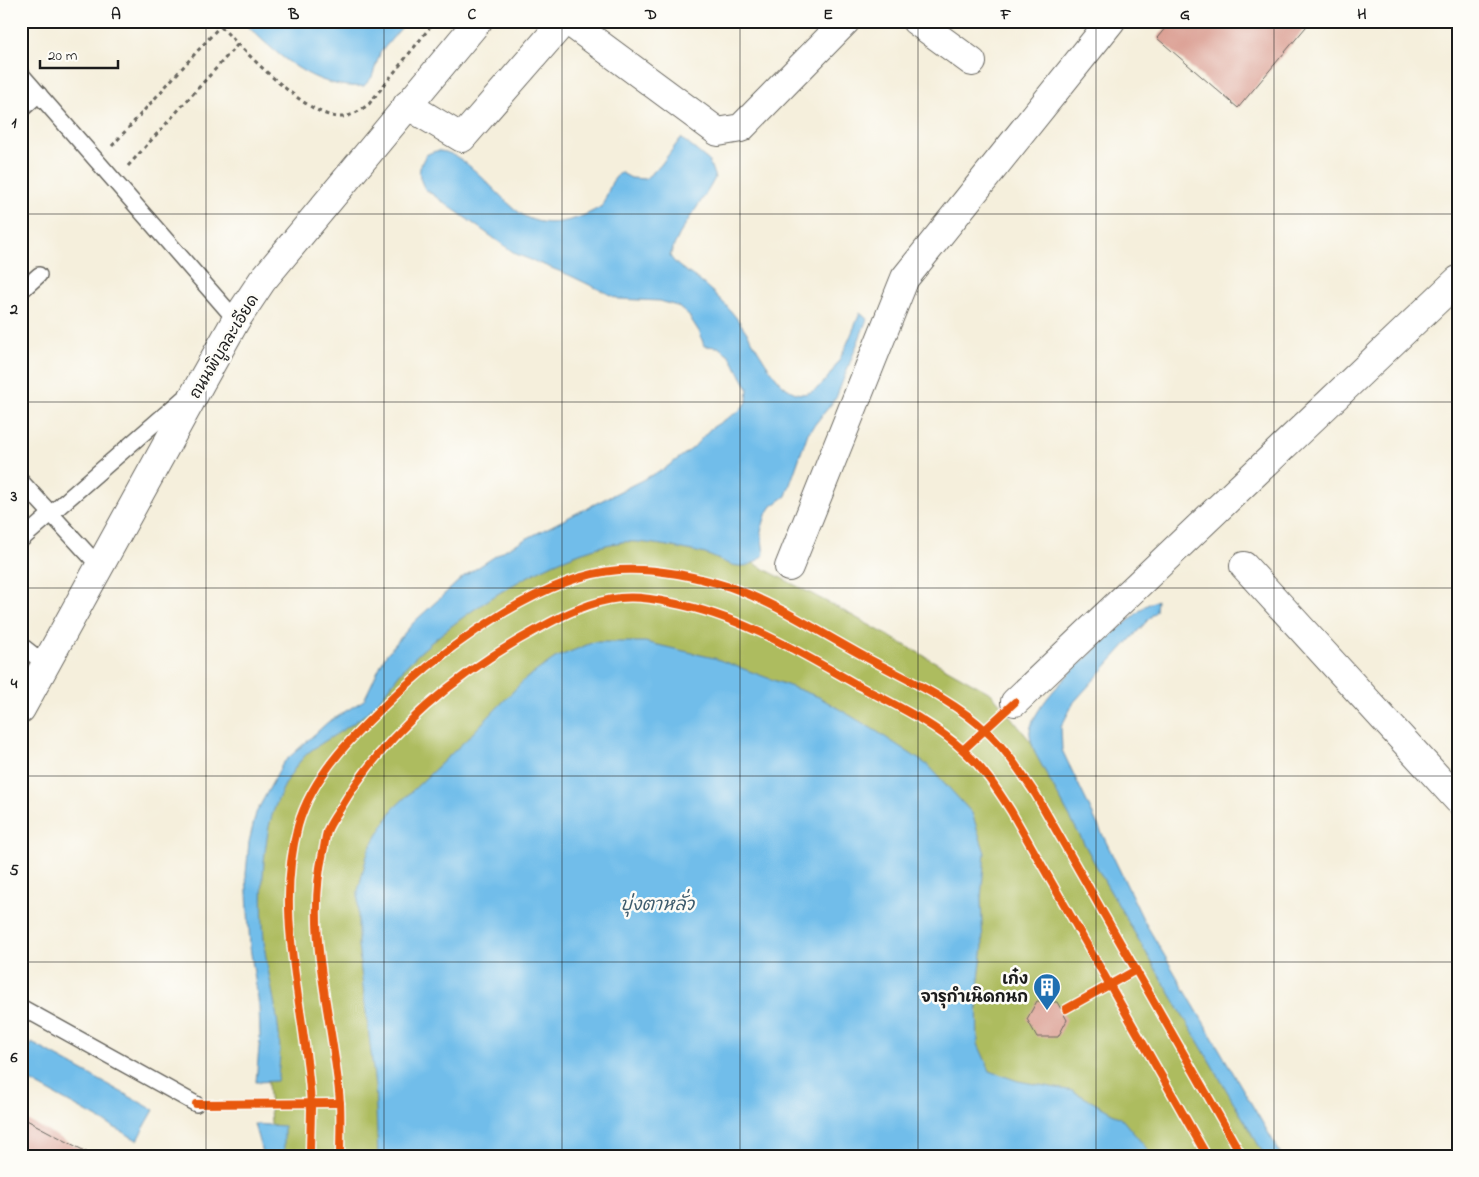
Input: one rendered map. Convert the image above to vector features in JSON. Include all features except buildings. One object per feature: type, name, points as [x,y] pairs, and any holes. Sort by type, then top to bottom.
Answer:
[{"type":"street","name":"ถนนพิบูลละเอียด","points":[[21,708],[98,565],[236,320],[262,281],[478,21]]},
{"type":"street","points":[[407,105],[462,138],[564,21]]},
{"type":"street","points":[[568,21],[718,132],[741,128],[846,21]]},
{"type":"street","points":[[916,21],[972,62]]},
{"type":"street","points":[[789,567],[905,278],[1111,21]]},
{"type":"street","points":[[1015,702],[1458,280]]},
{"type":"street","points":[[1244,566],[1458,800]]},
{"type":"lane","points":[[21,74],[236,320]]},
{"type":"lane","points":[[21,110],[39,94]]},
{"type":"lane","points":[[21,291],[39,275]]},
{"type":"lane","points":[[21,540],[200,384]]},
{"type":"lane","points":[[21,481],[98,565]]},
{"type":"lane","points":[[21,644],[45,664]]},
{"type":"lane","points":[[21,1007],[196,1104]]},
{"type":"path","points":[[215,21],[273,78],[298,98],[326,114],[342,117],[356,113],[369,104],[435,21]]},
{"type":"path","points":[[97,162],[220,26]]},
{"type":"path","points":[[114,181],[238,44]]},
{"type":"path","points":[[310,1156],[311,1104],[290,938],[289,875],[299,824],[317,784],[341,752],[386,704],[457,644],[513,608],[578,578],[617,570],[652,570],[730,587],[768,603],[949,704],[985,730],[1012,760],[1036,795],[1242,1156]]},
{"type":"path","points":[[963,750],[1015,702]]},
{"type":"path","points":[[956,745],[970,757]]},
{"type":"path","points":[[1066,1009],[1136,970]]},
{"type":"path","points":[[1105,976],[1115,993]]},
{"type":"path","points":[[339,1094],[340,1112]]},
{"type":"path","points":[[196,1104],[340,1103]]},
{"type":"green space","name":"บุ่งตาหลั่ว","points":[[629,530],[734,553],[846,612],[992,694],[1058,775],[1273,1156],[272,1156],[255,915],[257,842],[282,779],[302,751],[368,703],[464,598]]},
{"type":"water","points":[[242,21],[407,21],[380,53],[372,77],[364,86],[346,86],[312,76],[297,67],[269,46]]},
{"type":"water","points":[[681,138],[709,161],[715,178],[674,245],[670,256],[672,260],[701,282],[725,305],[740,322],[775,376],[790,390],[804,394],[817,388],[828,377],[847,344],[860,313],[867,319],[836,398],[808,433],[786,496],[772,506],[766,515],[761,531],[764,554],[756,562],[746,566],[738,566],[697,552],[640,542],[622,542],[595,548],[567,558],[508,587],[454,624],[410,662],[371,709],[313,749],[298,764],[278,798],[270,822],[264,862],[262,906],[265,951],[277,1016],[280,1048],[277,1081],[256,1082],[260,1036],[259,1006],[250,947],[246,874],[249,842],[256,813],[283,763],[328,722],[364,700],[385,656],[414,622],[463,577],[508,548],[664,469],[693,448],[710,429],[739,411],[747,402],[748,388],[729,355],[718,347],[704,346],[700,333],[689,316],[677,306],[660,301],[619,299],[569,275],[516,254],[425,189],[420,176],[421,164],[426,155],[433,152],[438,151],[451,154],[474,170],[518,212],[528,218],[547,223],[576,218],[602,206],[612,182],[620,172],[631,178],[645,179],[660,166]]},
{"type":"water","points":[[1157,600],[1156,611],[1074,702],[1061,727],[1062,750],[1143,919],[1282,1156],[1265,1156],[1106,884],[1035,753],[1031,739],[1030,730],[1036,715],[1062,681],[1145,606]]},
{"type":"water","name":"บุ่งตาหลั่ว","points":[[594,642],[645,642],[714,658],[819,697],[929,766],[972,813],[985,853],[981,899],[983,946],[977,996],[978,1044],[990,1071],[1018,1081],[1073,1091],[1121,1118],[1153,1156],[378,1156],[375,1086],[358,946],[358,891],[368,851],[393,809],[468,738],[524,680],[555,658]]},
{"type":"water","points":[[32,1043],[154,1110],[137,1140],[21,1076],[21,1062]]},
{"type":"water","points":[[254,1124],[284,1126],[284,1156],[263,1156]]},
{"type":"cycle path","points":[[310,1156],[311,1106],[290,931],[289,896],[291,861],[298,826],[305,806],[315,787],[341,751],[372,718],[425,669],[475,631],[533,597],[562,584],[591,575],[619,570],[647,570],[703,579],[747,593],[795,617],[942,698],[973,719],[986,731],[1007,753],[1036,795],[1242,1156]]},
{"type":"cycle path","points":[[340,1156],[340,1103],[337,1072],[318,946],[318,883],[328,829],[358,781],[379,754],[402,729],[453,684],[509,646],[567,614],[598,602],[633,597],[659,600],[697,609],[746,626],[792,648],[914,715],[952,741],[971,758],[989,779],[1011,811],[1207,1156]]},
{"type":"cycle path","points":[[963,750],[1015,702]]},
{"type":"cycle path","points":[[1066,1009],[1136,970]]},
{"type":"cycle path","points":[[196,1104],[340,1103]]},
{"type":"place","name":"เก๋ง จารุกำเนิดกนก","points":[[1047,1011]]}]
